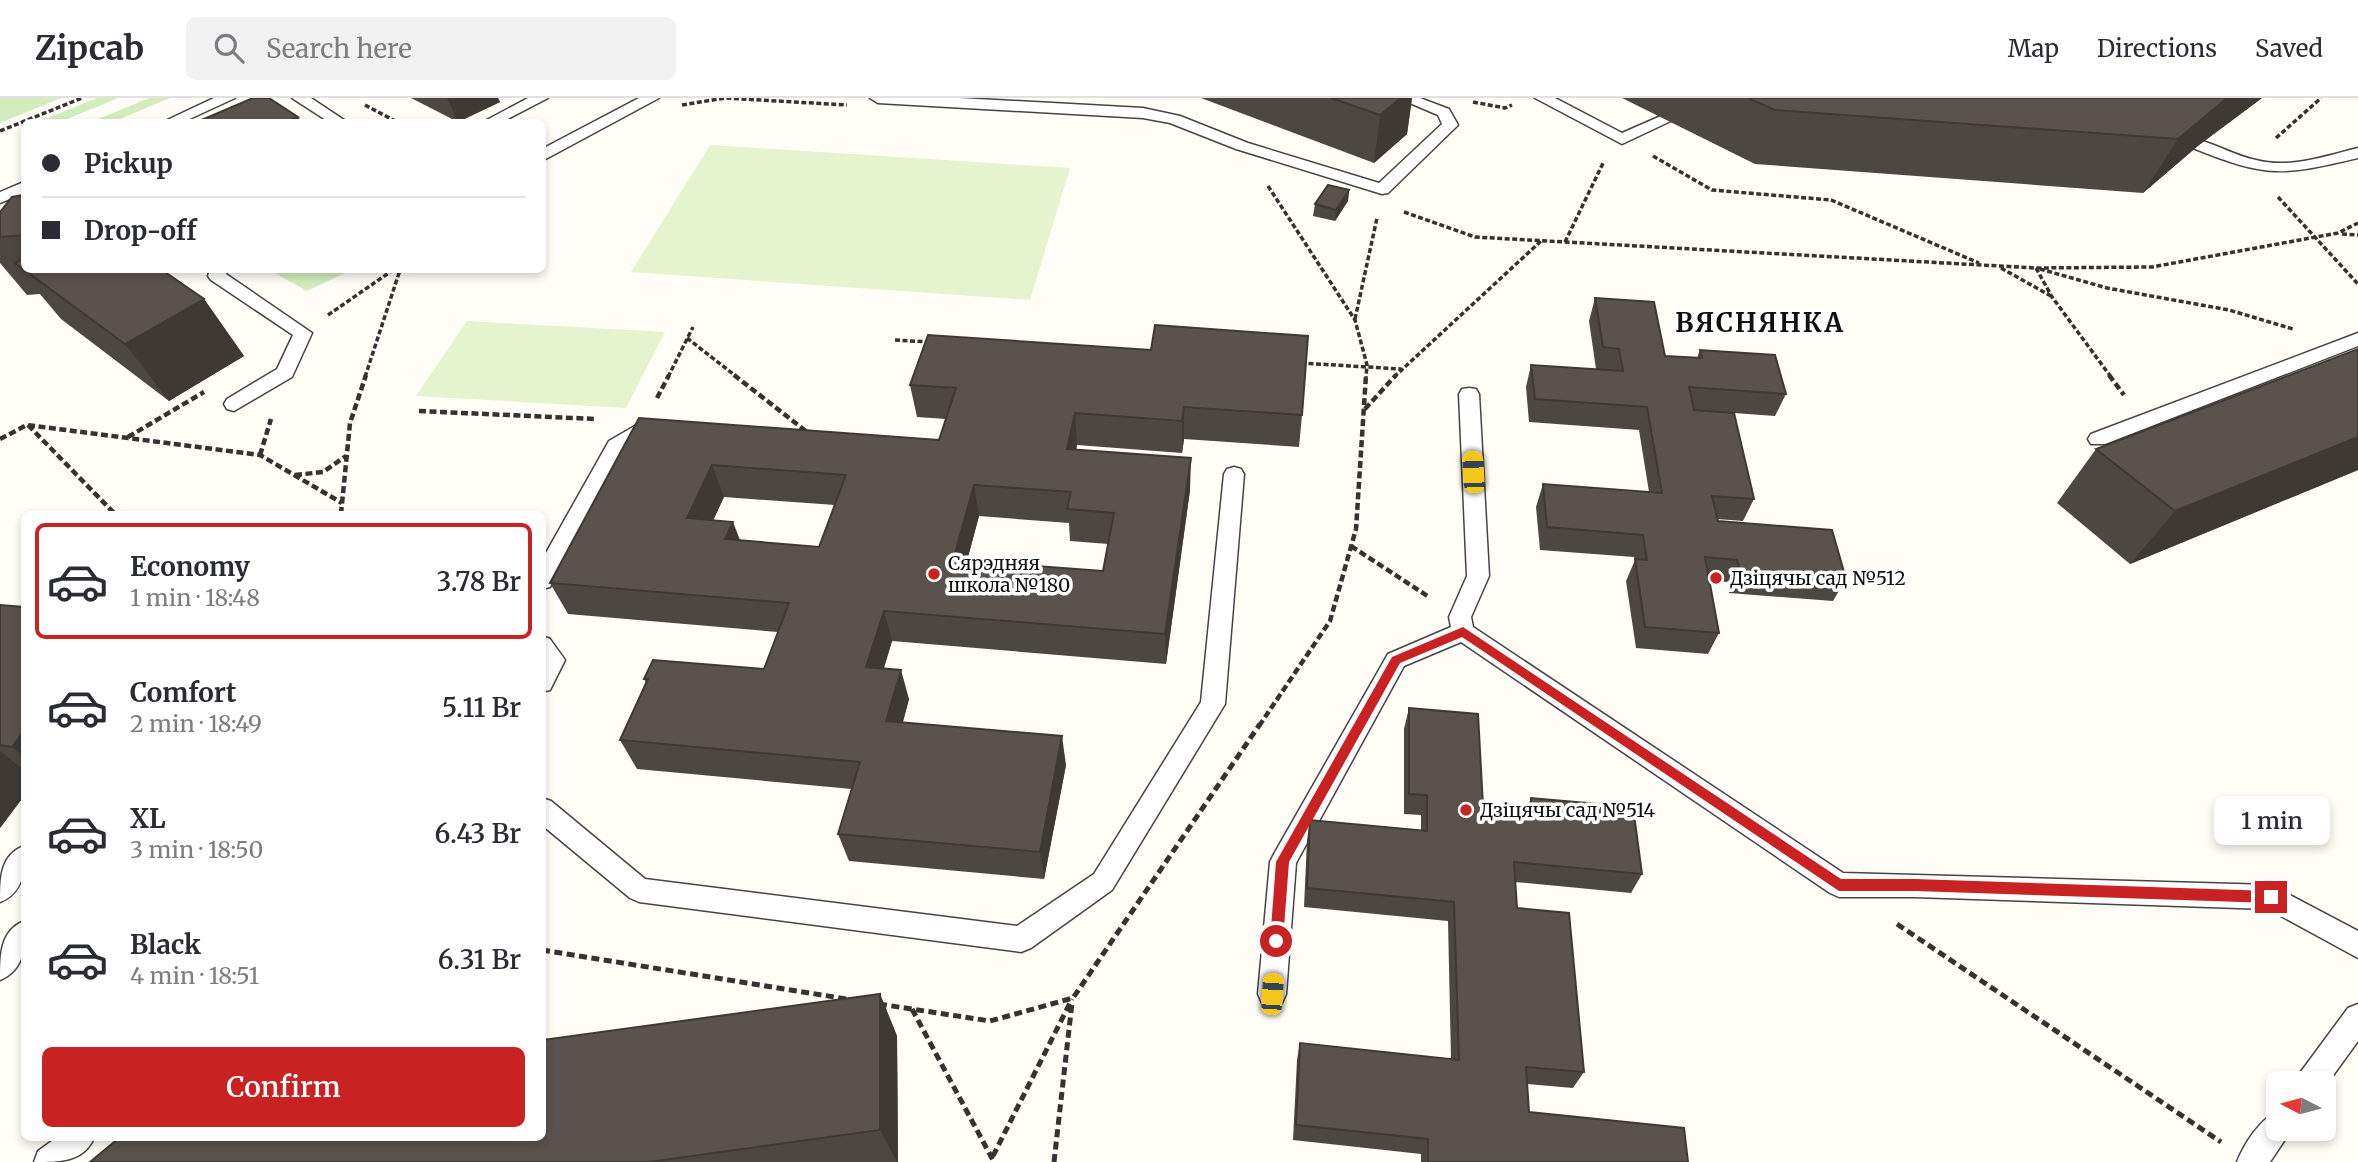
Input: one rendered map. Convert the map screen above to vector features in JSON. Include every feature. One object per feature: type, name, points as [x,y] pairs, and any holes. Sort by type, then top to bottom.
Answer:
[{"type":"lane","points":[[178,119],[226,98]]},
{"type":"lane","points":[[300,98],[334,119]]},
{"type":"lane","points":[[497,119],[540,98]]},
{"type":"lane","points":[[546,154],[652,98]]},
{"type":"lane","points":[[878,98],[1143,113],[1174,119],[1242,146],[1382,189],[1450,125],[1444,112],[1406,98]]},
{"type":"lane","points":[[1543,98],[1619,138],[1667,119]]},
{"type":"lane","points":[[2199,145],[2249,163],[2272,168],[2303,166],[2358,153]]},
{"type":"lane","points":[[0,198],[21,188]]},
{"type":"lane","points":[[218,273],[217,276],[303,333],[285,373],[234,404]]},
{"type":"lane","points":[[2098,439],[2349,341]]},
{"type":"lane","points":[[1469,394],[1478,576],[1460,617],[1463,632],[1839,885],[1915,885],[2271,897],[2358,945]]},
{"type":"lane","points":[[546,575],[616,446],[645,427],[671,429]]},
{"type":"lane","points":[[546,812],[639,890],[1021,939],[1103,882],[1213,704],[1234,474]]},
{"type":"lane","points":[[1272,994],[1283,862],[1396,660],[1463,632]]},
{"type":"lane","points":[[546,650],[553,660],[546,675]]},
{"type":"lane","points":[[0,967],[21,937]]},
{"type":"lane","points":[[2319,1071],[2358,1018]]},
{"type":"lane","points":[[49,1162],[75,1141]]},
{"type":"lane","points":[[2252,1162],[2267,1141]]},
{"type":"path","points":[[30,119],[82,98]]},
{"type":"path","points":[[2321,98],[2249,163],[2358,284]]},
{"type":"path","points":[[1466,101],[1505,108]]},
{"type":"path","points":[[363,104],[391,119]]},
{"type":"path","points":[[0,131],[21,123]]},
{"type":"path","points":[[1564,242],[1619,138],[1712,190],[1831,200],[1983,265]]},
{"type":"path","points":[[993,1159],[1073,998],[1330,621],[1356,529],[1367,365],[1355,320],[1242,146]]},
{"type":"path","points":[[1404,212],[1475,237],[2036,268],[2152,267],[2338,233],[2358,223]]},
{"type":"path","points":[[1355,320],[1377,216]]},
{"type":"path","points":[[2338,233],[2358,235]]},
{"type":"path","points":[[1363,410],[1401,369],[1542,241]]},
{"type":"path","points":[[1998,266],[2052,297]]},
{"type":"path","points":[[2036,268],[2052,297],[2144,422]]},
{"type":"path","points":[[2036,268],[2075,281],[2132,294],[2224,309],[2349,341]]},
{"type":"path","points":[[341,511],[351,423],[399,273]]},
{"type":"path","points":[[652,409],[693,327]]},
{"type":"path","points":[[687,338],[807,432]]},
{"type":"path","points":[[895,340],[936,342]]},
{"type":"path","points":[[1288,362],[1401,369]]},
{"type":"path","points":[[419,411],[606,419]]},
{"type":"path","points":[[0,439],[27,425],[260,455],[342,503]]},
{"type":"path","points":[[27,425],[112,511]]},
{"type":"path","points":[[295,475],[315,476],[332,469],[347,455]]},
{"type":"path","points":[[546,951],[858,1000]]},
{"type":"path","points":[[872,1003],[989,1021],[1073,998]]},
{"type":"path","points":[[1054,1162],[1073,998]]},
{"type":"path","points":[[912,1009],[993,1159]]},
{"type":"green space","points":[[0,98],[61,98],[0,123]]},
{"type":"green space","points":[[97,98],[118,98],[67,119],[45,119]]},
{"type":"green space","points":[[149,98],[170,98],[120,119],[98,119]]},
{"type":"green space","points":[[710,145],[1070,168],[1030,300],[631,272]]},
{"type":"green space","points":[[274,273],[345,273],[307,291]]},
{"type":"green space","points":[[467,321],[665,332],[626,408],[416,396]]},
{"type":"building","points":[[253,98],[269,98],[298,117],[293,119],[204,119]]},
{"type":"building","points":[[1331,98],[1401,98],[1380,115]]},
{"type":"building","points":[[1748,98],[2227,98],[2178,139],[1775,110]]},
{"type":"building","points":[[1328,185],[1349,190],[1336,210],[1315,204]]},
{"type":"building","points":[[21,196],[21,235],[0,237],[0,212],[12,197]]},
{"type":"building","points":[[29,273],[166,273],[204,299],[125,344]]},
{"type":"building","points":[[1595,298],[1654,302],[1665,356],[1702,358],[1700,350],[1775,355],[1786,394],[1689,387],[1694,410],[1734,413],[1754,499],[1712,496],[1718,521],[1832,530],[1846,579],[1740,571],[1737,560],[1705,557],[1719,633],[1645,627],[1635,559],[1647,560],[1643,535],[1547,527],[1543,484],[1662,493],[1647,407],[1535,399],[1531,365],[1623,371],[1619,349],[1603,347]]},
{"type":"building","points":[[1155,325],[1308,336],[1302,415],[1184,407],[1182,421],[1075,413],[1067,449],[1191,458],[1165,634],[884,611],[866,667],[901,670],[886,721],[1062,736],[1040,852],[838,834],[860,762],[620,740],[648,679],[644,679],[653,660],[764,669],[789,603],[550,583],[639,418],[939,440],[956,388],[910,385],[928,335],[1151,350]],"holes":[[[712,465],[846,475],[819,547],[725,539],[733,522],[687,518]],[[974,485],[1071,492],[1067,509],[1114,513],[1103,571],[953,560]]]},
{"type":"building","points":[[2358,349],[2358,437],[2175,511],[2096,449]]},
{"type":"building","points":[[0,605],[21,607],[21,735],[12,747],[0,745]]},
{"type":"building","points":[[1409,708],[1478,714],[1483,806],[1532,810],[1531,798],[1633,807],[1642,874],[1514,862],[1517,908],[1569,913],[1584,1072],[1526,1067],[1529,1112],[1684,1128],[1688,1162],[1428,1162],[1428,1139],[1296,1125],[1300,1043],[1459,1060],[1454,902],[1307,888],[1310,820],[1427,831],[1427,795],[1409,794]]},
{"type":"building","points":[[880,994],[880,1130],[649,1162],[90,1162],[115,1141],[546,1141],[546,1039]]},
{"type":"place","name":"Сярэдняя школа №180","points":[[934,574]]},
{"type":"place","name":"Дзіцячы сад №512","points":[[1716,578]]},
{"type":"place","name":"Дзіцячы сад №514","points":[[1466,810]]},
{"type":"district","name":"ВЯСНЯНКА","points":[[1760,322]]},
{"type":"route","points":[[1276,941],[1283,862],[1396,660],[1463,632],[1839,885],[1915,885],[2271,897]]}]
